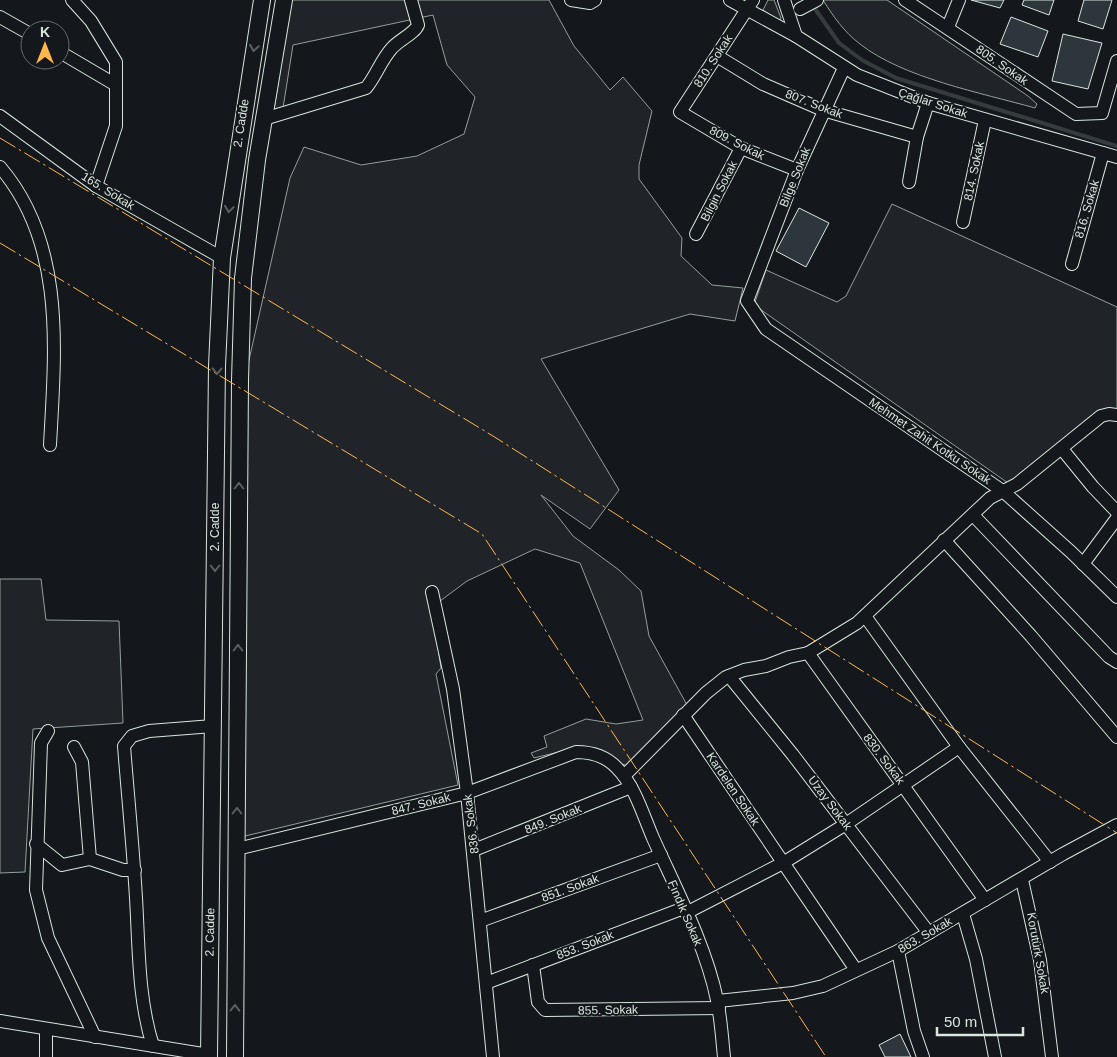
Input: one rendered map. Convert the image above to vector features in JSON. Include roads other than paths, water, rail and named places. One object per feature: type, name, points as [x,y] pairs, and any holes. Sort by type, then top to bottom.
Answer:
[{"type":"main road","name":"2. Cadde","points":[[208,1056],[214,726],[216,366],[222,258],[262,0]]},
{"type":"main road","name":"2. Cadde","points":[[235,1057],[242,287],[264,119],[284,0]]},
{"type":"street","points":[[72,0],[91,21],[116,62],[116,126],[96,186]]},
{"type":"street","points":[[264,119],[366,88],[390,51],[402,38],[415,31],[418,25],[411,0]]},
{"type":"street","points":[[571,0],[593,2]]},
{"type":"street","name":"Çağlar Sokak","points":[[730,0],[750,5],[844,68],[872,82],[928,103],[1117,157]]},
{"type":"street","points":[[784,0],[796,36]]},
{"type":"street","points":[[800,9],[817,0]]},
{"type":"street","name":"805. Sokak","points":[[905,0],[1076,114],[1102,112],[1117,61]]},
{"type":"street","points":[[948,27],[959,0]]},
{"type":"street","name":"810. Sokak","points":[[680,112],[750,5]]},
{"type":"street","points":[[0,17],[20,28]]},
{"type":"street","name":"807. Sokak","points":[[717,56],[763,84],[823,110],[917,137]]},
{"type":"street","points":[[70,58],[116,85]]},
{"type":"street","name":"Bilge Sokak","points":[[751,290],[797,170],[844,68]]},
{"type":"street","points":[[908,182],[917,137],[928,103]]},
{"type":"street","name":"809. Sokak","points":[[680,112],[741,148],[797,170]]},
{"type":"street","name":"165. Sokak","points":[[0,116],[96,186],[222,258]]},
{"type":"street","name":"814. Sokak","points":[[963,222],[985,120]]},
{"type":"street","name":"Bilgin Sokak","points":[[696,234],[741,148]]},
{"type":"street","name":"816. Sokak","points":[[1072,264],[1103,153]]},
{"type":"street","points":[[0,167],[14,183],[45,254],[52,297],[55,340],[50,445]]},
{"type":"street","name":"Mehmet Zahit Kotku Sokak","points":[[751,290],[747,301],[766,329],[1004,492],[1117,597]]},
{"type":"street","points":[[624,776],[706,693],[729,676],[744,670],[766,666],[789,657],[808,653],[865,616],[990,498],[1004,492],[1062,449],[1101,416],[1117,415]]},
{"type":"street","points":[[1062,449],[1117,512]]},
{"type":"street","points":[[973,515],[1109,657],[1117,662]]},
{"type":"street","points":[[1083,564],[1117,518]]},
{"type":"street","points":[[944,540],[1031,636],[1117,736]]},
{"type":"street","name":"836. Sokak","points":[[432,592],[453,689],[467,792],[493,1057]]},
{"type":"street","points":[[865,616],[959,747],[1050,862]]},
{"type":"street","name":"830. Sokak","points":[[808,653],[985,900]]},
{"type":"street","name":"Uzay Sokak","points":[[729,676],[929,932]]},
{"type":"street","name":"Kardelen Sokak","points":[[683,715],[856,970]]},
{"type":"street","points":[[153,1046],[146,1024],[142,999],[135,870],[124,746],[132,736],[150,731],[214,726]]},
{"type":"street","points":[[48,731],[41,743],[36,844],[36,890],[48,938],[95,1037]]},
{"type":"street","points":[[74,747],[82,762],[90,859]]},
{"type":"street","points":[[685,911],[783,863],[846,824],[959,747]]},
{"type":"street","name":"847. Sokak","points":[[237,849],[467,792],[576,752],[590,752],[600,755],[616,766],[624,776]]},
{"type":"street","name":"Fındık Sokak","points":[[624,776],[631,787],[661,855],[710,974],[718,1005],[724,1057]]},
{"type":"street","name":"849. Sokak","points":[[474,850],[631,787]]},
{"type":"street","name":"863. Sokak","points":[[718,1005],[793,993],[823,986],[898,952],[929,932],[1117,825]]},
{"type":"street","points":[[36,844],[62,865],[90,859],[123,870],[135,870]]},
{"type":"street","name":"851. Sokak","points":[[480,921],[661,855]]},
{"type":"street","name":"Korutürk Sokak","points":[[1022,880],[1040,960],[1052,1057]]},
{"type":"street","name":"853. Sokak","points":[[486,983],[685,911]]},
{"type":"street","points":[[962,914],[976,959],[995,1057]]},
{"type":"street","points":[[898,952],[914,1031],[923,1057]]},
{"type":"street","name":"855. Sokak","points":[[533,965],[538,1002],[545,1010],[718,1005]]},
{"type":"street","points":[[0,1021],[208,1056]]},
{"type":"street","points":[[46,1029],[46,1057]]},
{"type":"waterway","points":[[813,6],[839,43],[862,60],[896,78],[1117,146]]}]
